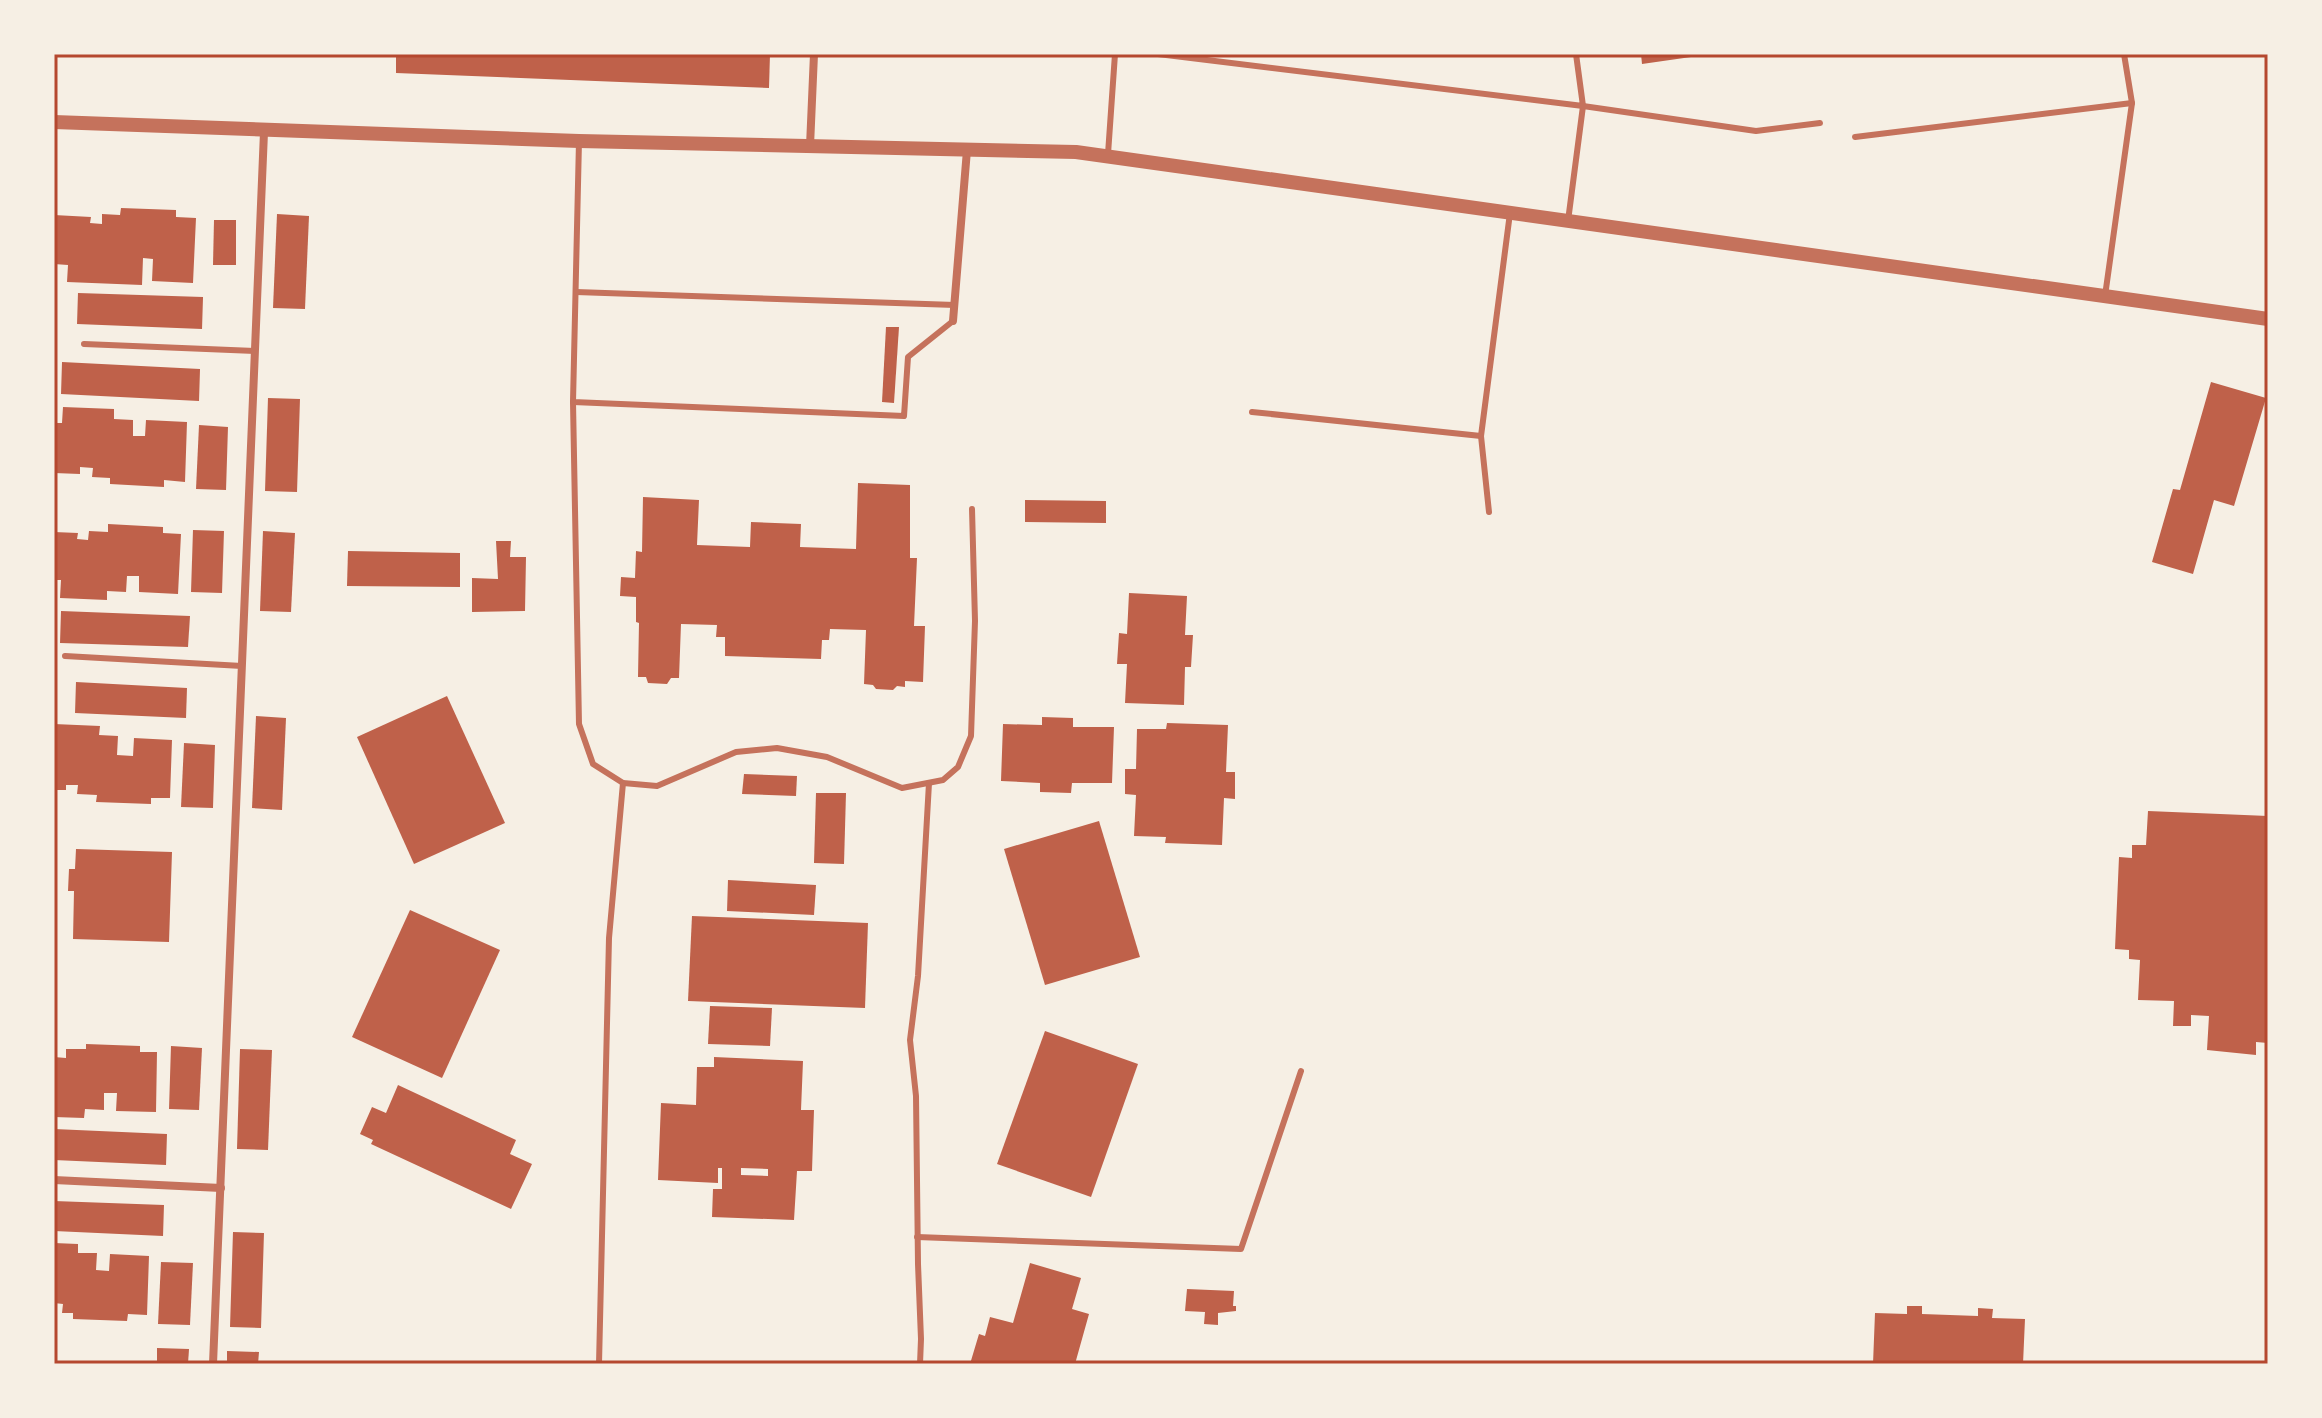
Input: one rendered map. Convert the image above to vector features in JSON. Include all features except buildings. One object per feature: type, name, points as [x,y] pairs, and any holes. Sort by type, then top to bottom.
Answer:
[{"type":"street","points":[[810,146],[814,54]]},
{"type":"street","points":[[54,122],[264,132],[1076,152],[2268,319]]},
{"type":"street","points":[[213,1364],[264,132]]},
{"type":"street","points":[[953,321],[967,150]]},
{"type":"street","points":[[54,1180],[221,1188]]},
{"type":"lane","points":[[1108,157],[1115,54]]},
{"type":"lane","points":[[1158,54],[1583,106],[1756,131],[1820,123]]},
{"type":"lane","points":[[1568,221],[1583,106],[1576,54]]},
{"type":"lane","points":[[2105,296],[2132,103],[2124,54]]},
{"type":"lane","points":[[1855,137],[2132,103]]},
{"type":"lane","points":[[579,141],[573,402],[579,724],[593,764],[623,783],[657,786],[736,752],[777,748],[827,757],[902,788],[943,780],[958,767],[971,736],[975,621],[972,509]]},
{"type":"lane","points":[[1489,512],[1481,436],[1510,213]]},
{"type":"lane","points":[[576,292],[955,305]]},
{"type":"lane","points":[[573,402],[904,416],[908,357],[953,321]]},
{"type":"lane","points":[[84,344],[255,351]]},
{"type":"lane","points":[[1252,412],[1481,436]]},
{"type":"lane","points":[[65,656],[242,666]]},
{"type":"lane","points":[[599,1364],[609,938],[623,783]]},
{"type":"lane","points":[[920,1364],[916,1096],[910,1040],[919,962],[929,783]]},
{"type":"lane","points":[[917,1237],[1241,1249],[1301,1071]]}]
